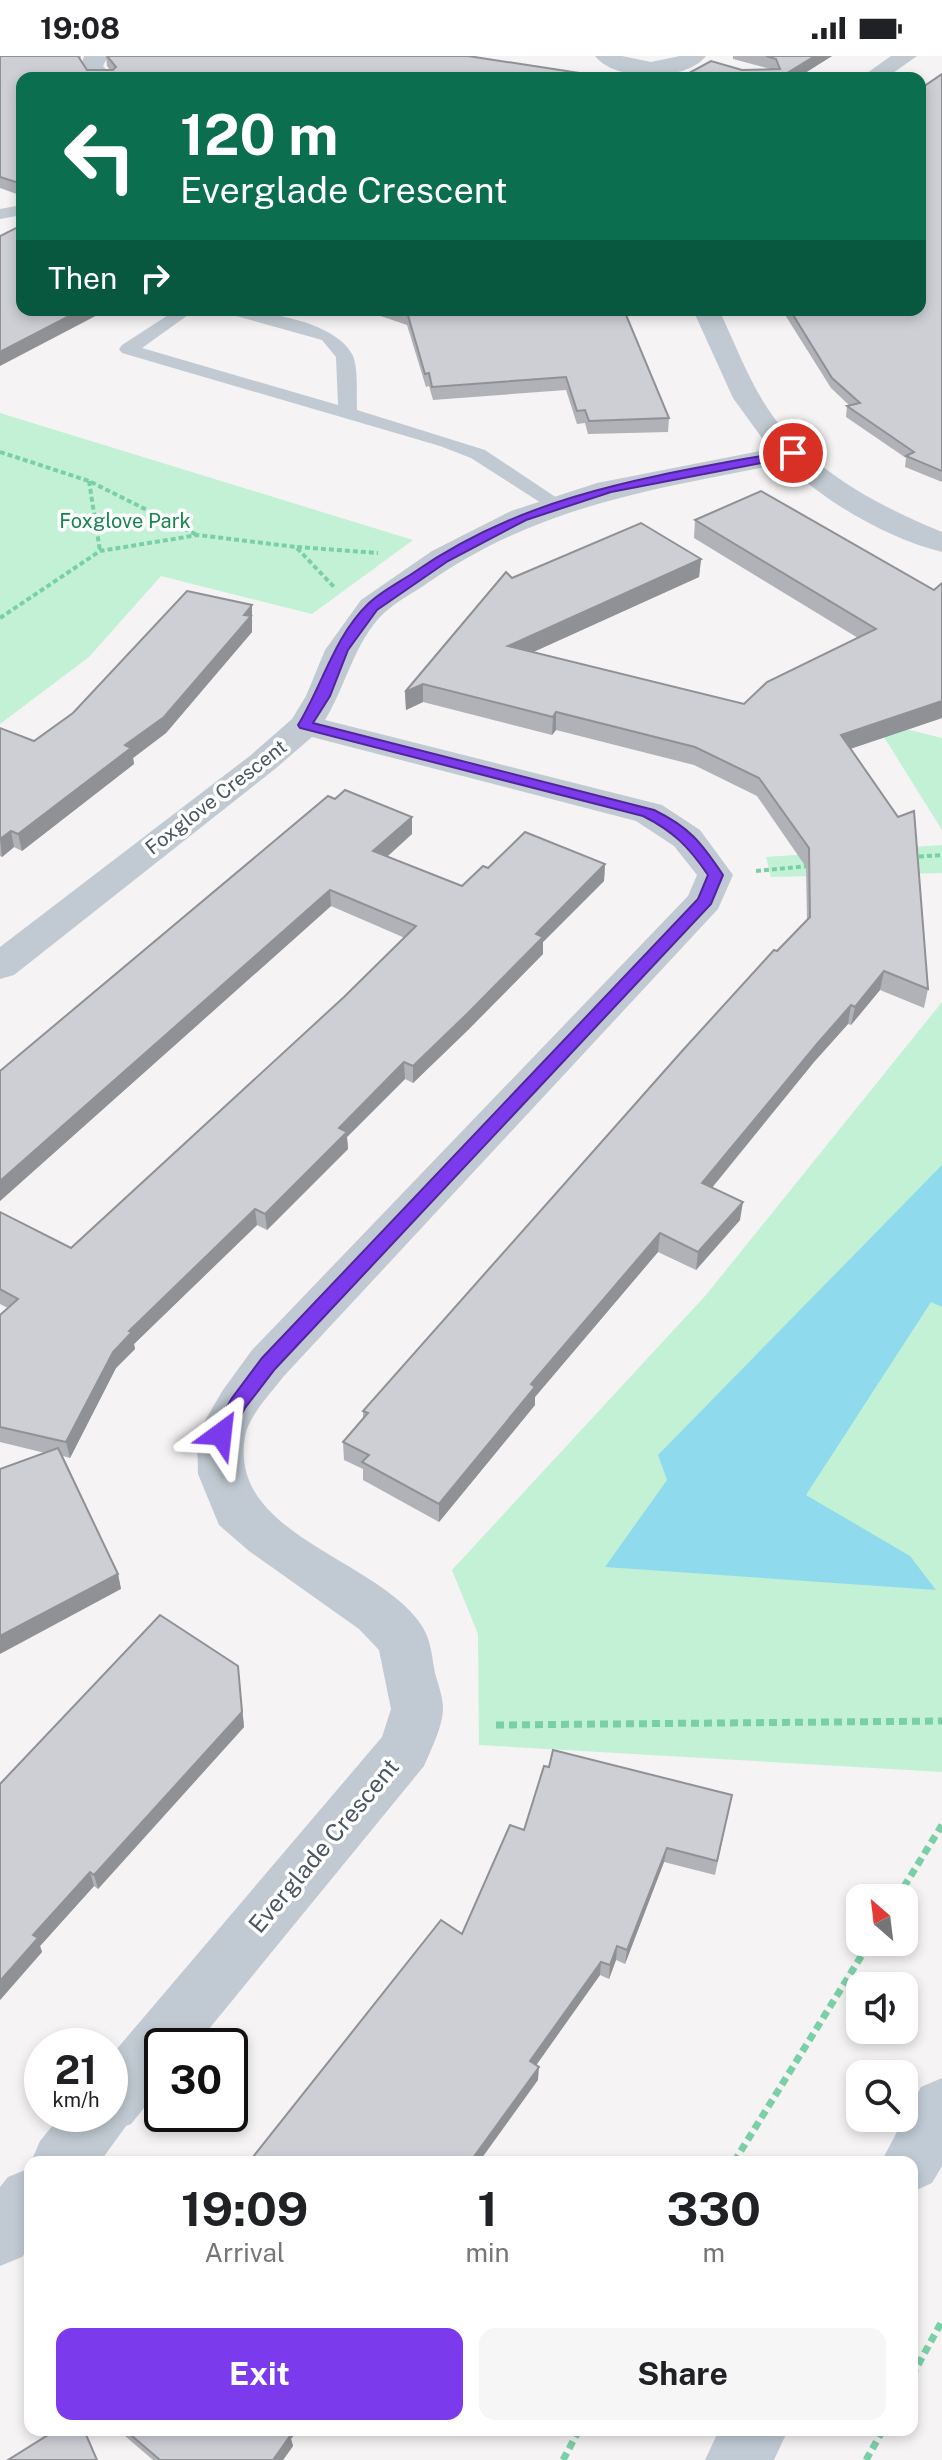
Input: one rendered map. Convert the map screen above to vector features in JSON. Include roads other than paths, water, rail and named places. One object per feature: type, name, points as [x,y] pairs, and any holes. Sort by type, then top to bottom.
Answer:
[{"type":"main road","points":[[914,2156],[942,2108]]},
{"type":"main road","points":[[738,2460],[752,2436]]},
{"type":"street","points":[[606,56],[619,64],[646,68],[675,66],[694,57],[723,66]]},
{"type":"street","points":[[881,72],[906,56]]},
{"type":"street","points":[[709,316],[749,400],[765,425],[793,453],[822,479],[866,507],[942,543]]},
{"type":"street","name":"Foxglove Crescent","points":[[4,957],[263,762],[305,725],[323,696],[341,650],[372,607],[443,558],[522,517],[556,504],[638,482],[793,453]]},
{"type":"street","name":"Everglade Crescent","points":[[128,2081],[405,1749],[417,1709],[403,1640],[377,1614],[266,1537],[236,1511],[222,1474],[221,1434],[268,1363],[705,901],[715,875],[695,845],[675,826],[649,813],[305,725]]},
{"type":"street","points":[[66,2156],[86,2132]]},
{"type":"street","points":[[0,2235],[24,2206]]},
{"type":"lane","points":[[178,316],[128,349],[478,454],[556,504]]},
{"type":"lane","points":[[256,316],[328,336],[345,356],[348,414]]},
{"type":"water","points":[[942,1165],[942,1307],[931,1302],[806,1495],[910,1556],[936,1590],[605,1567],[667,1480],[658,1455]]},
{"type":"park label","name":"Foxglove Park","points":[[125,521]]}]
